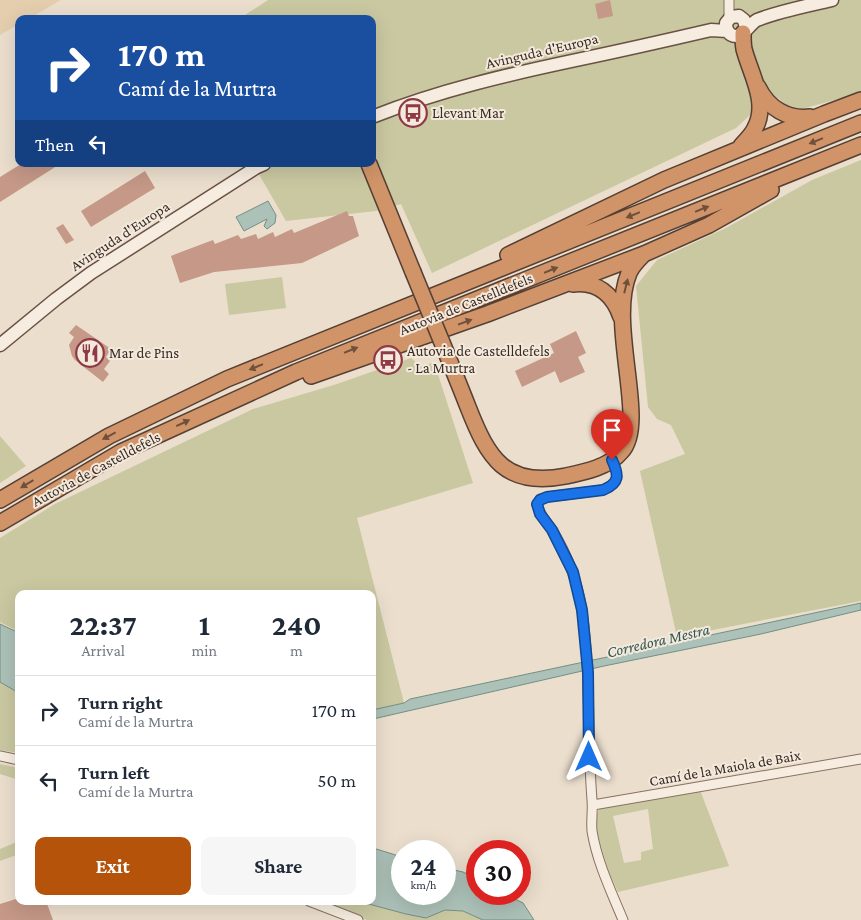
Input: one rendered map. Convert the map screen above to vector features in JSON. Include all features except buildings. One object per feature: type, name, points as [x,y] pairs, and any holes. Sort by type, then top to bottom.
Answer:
[{"type":"highway","points":[[737,28],[755,81],[760,103],[756,127],[740,148]]},
{"type":"highway","points":[[755,81],[767,101],[786,114],[804,118],[824,114]]},
{"type":"highway","points":[[436,294],[487,264],[617,201],[740,148],[861,100]]},
{"type":"highway","name":"Autovia de Castelldefels","points":[[0,500],[108,436],[227,379],[861,123]]},
{"type":"highway","name":"Autovia de Castelldefels","points":[[0,523],[121,452],[296,372],[861,145]]},
{"type":"highway","points":[[210,410],[419,339],[644,254],[709,225],[829,158]]},
{"type":"highway","points":[[370,167],[479,436],[497,462],[509,471],[536,479],[554,478],[600,467],[612,460],[623,450],[631,425],[623,323],[625,286],[630,272],[644,254]]},
{"type":"highway","points":[[562,286],[585,283],[599,287],[616,304],[623,323]]},
{"type":"street","name":"Avinguda d'Europa","points":[[378,115],[408,102],[463,86],[711,30],[737,28],[764,18],[832,0]]},
{"type":"street","points":[[729,2],[737,28]]},
{"type":"street","name":"Avinguda d'Europa","points":[[0,345],[91,273],[257,167]]},
{"type":"street","points":[[612,460],[617,474],[612,486],[603,490],[547,497],[540,500],[537,504],[540,514],[552,530],[573,572],[582,610],[588,672],[589,757],[593,805],[592,830],[604,873],[623,920]]},
{"type":"street","points":[[0,756],[15,759]]},
{"type":"street","name":"Camí de la Maiola de Baix","points":[[593,805],[861,759]]},
{"type":"street","points":[[319,905],[358,920]]},
{"type":"green space","points":[[268,0],[861,0],[861,93],[794,111],[773,94],[736,128],[432,273],[401,204],[376,211],[286,221],[255,167],[376,167],[376,15],[245,15]]},
{"type":"green space","points":[[861,160],[861,601],[677,637],[640,471],[685,454],[671,425],[657,419],[648,407],[636,286],[657,260],[726,228],[812,180]]},
{"type":"green space","points":[[282,277],[286,308],[229,315],[225,284]]},
{"type":"green space","points":[[411,358],[421,367],[434,362],[473,483],[357,518],[375,590],[15,590],[15,630],[0,622],[0,538],[55,504],[253,409],[337,384]]},
{"type":"green space","points":[[0,436],[26,466],[0,483]]},
{"type":"green space","points":[[376,593],[404,703],[376,709]]},
{"type":"green space","points":[[0,682],[15,691],[15,752],[0,750]]},
{"type":"green space","points":[[0,764],[15,767],[15,779],[0,774]]},
{"type":"green space","points":[[700,790],[729,866],[618,892],[609,873],[594,823],[599,809]],"holes":[[[648,809],[653,849],[641,852],[641,860],[624,863],[613,816]]]},
{"type":"green space","points":[[15,843],[15,855],[0,861],[0,849]]},
{"type":"green space","points":[[330,905],[376,905],[426,918],[445,910],[463,911],[483,920],[367,920]]},
{"type":"sand","points":[[0,0],[61,0],[35,15],[15,15],[15,26],[0,35]]},
{"type":"shaded area","points":[[268,201],[276,215],[275,223],[267,229],[264,226],[267,219],[244,231],[236,217]]},
{"type":"shaded area","points":[[861,603],[861,610],[761,634],[604,666],[376,718],[376,709],[404,703],[410,699]]},
{"type":"shaded area","points":[[0,624],[15,631],[15,691],[0,682]]},
{"type":"shaded area","points":[[376,849],[391,854],[391,905],[456,905],[456,870],[466,874],[466,905],[524,905],[534,920],[483,920],[463,911],[445,910],[426,918],[372,905],[376,905]]},
{"type":"place","name":"Llevant Mar","points":[[413,113]]},
{"type":"place","name":"Mar de Pins","points":[[90,353]]},
{"type":"place","name":"Autovia de Castelldefels - La Murtra","points":[[388,360]]},
{"type":"route","points":[[589,757],[588,672],[582,610],[573,572],[552,530],[540,514],[537,504],[540,500],[547,497],[603,490],[612,486],[617,474],[612,460]]},
{"type":"water label","name":"Corredora Mestra","points":[[658,640]]}]
